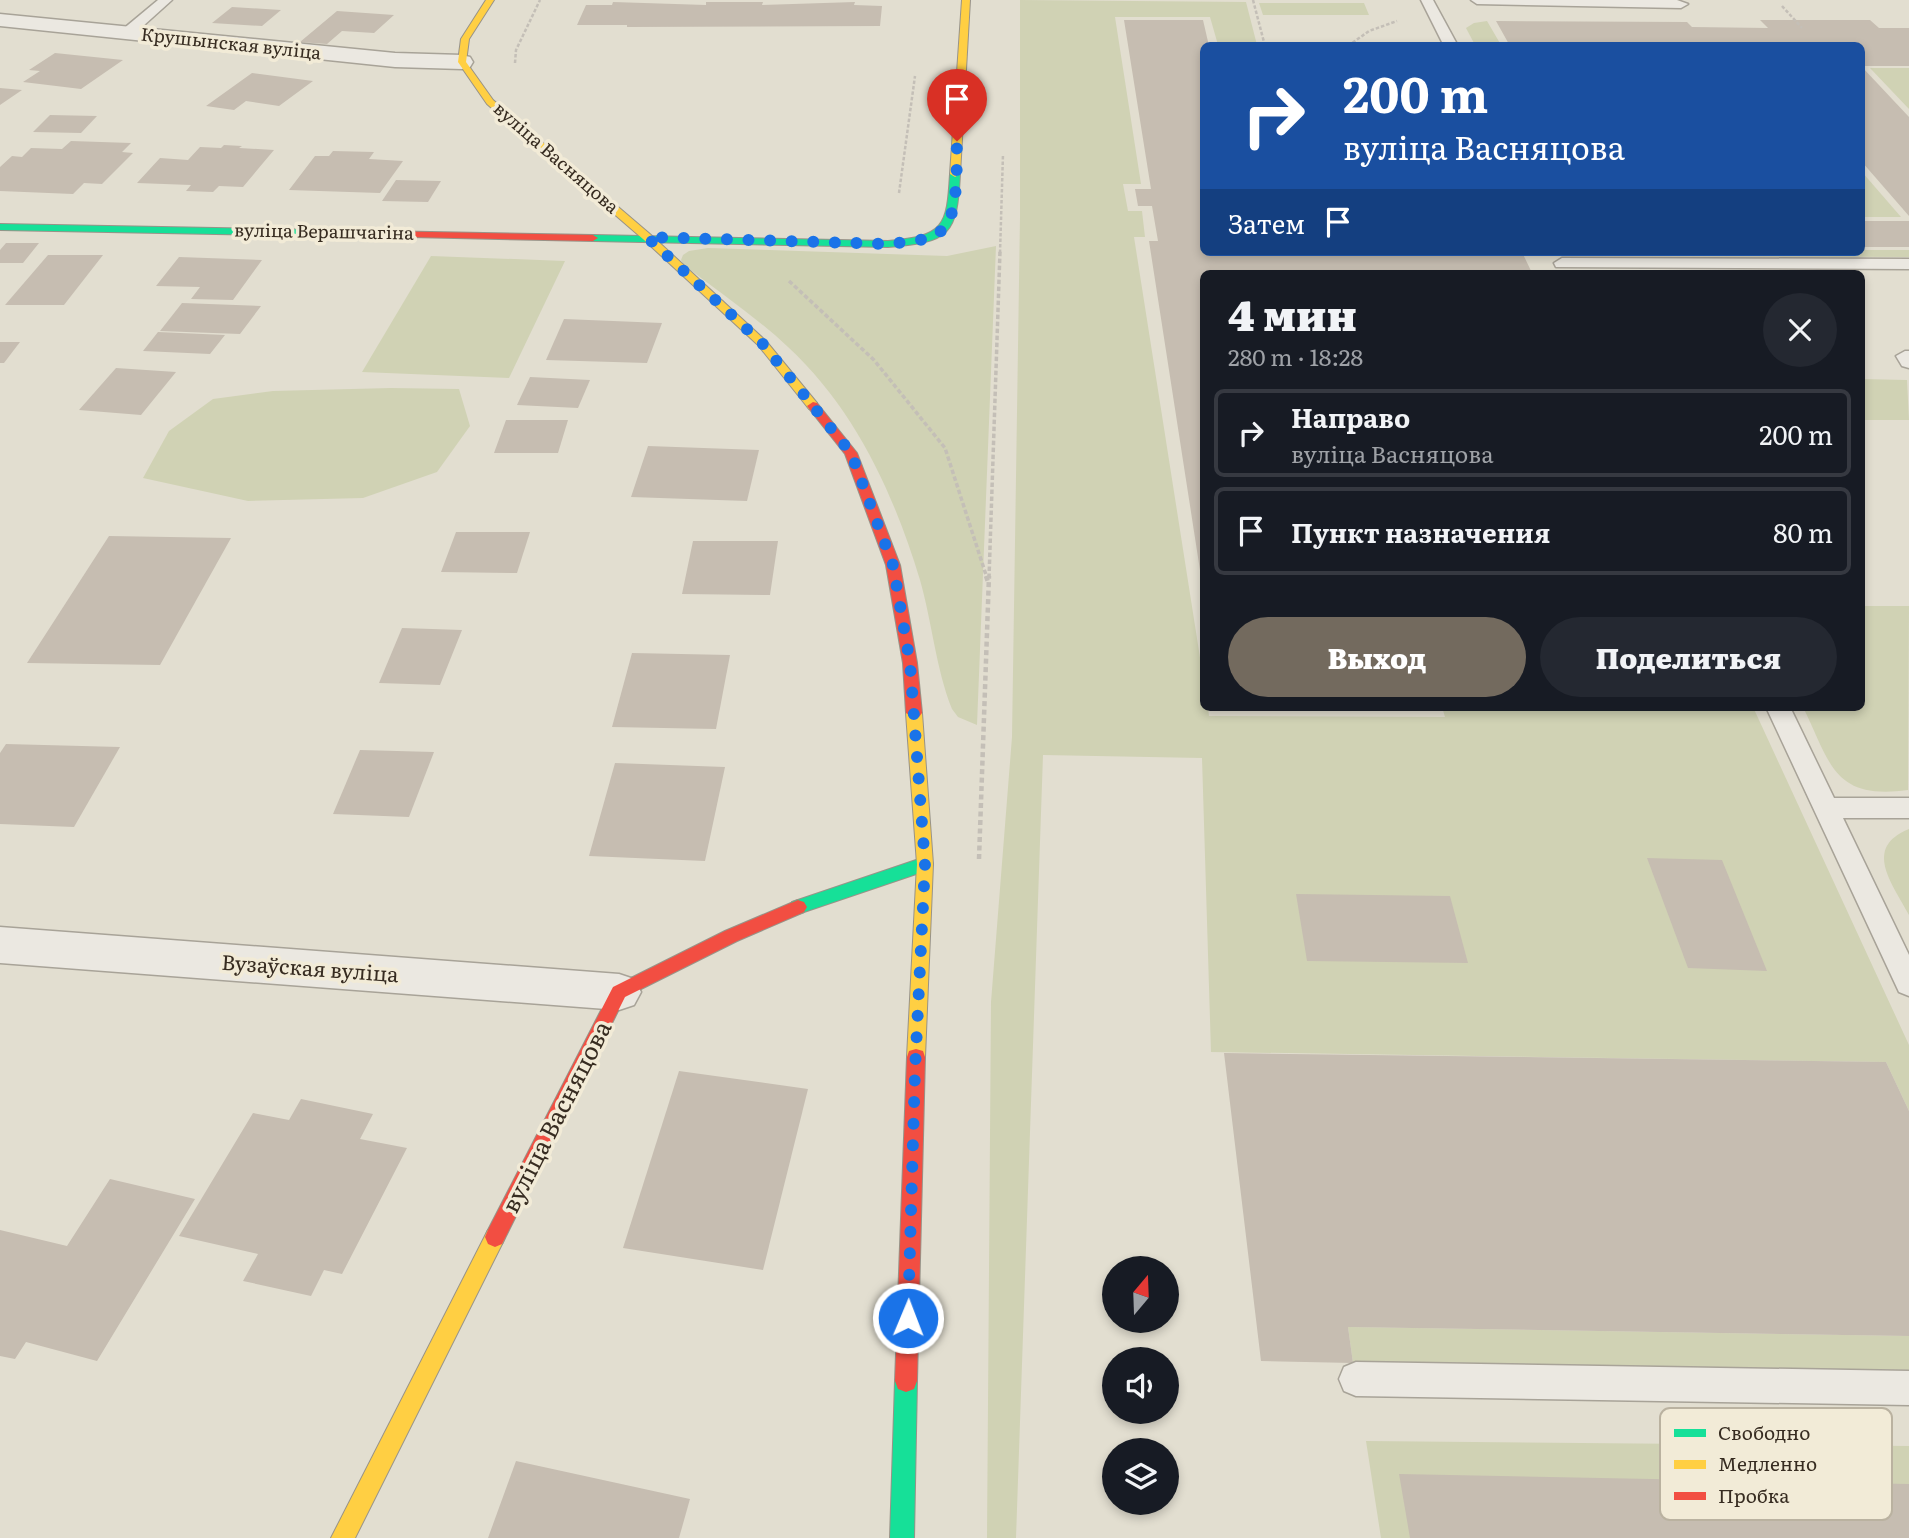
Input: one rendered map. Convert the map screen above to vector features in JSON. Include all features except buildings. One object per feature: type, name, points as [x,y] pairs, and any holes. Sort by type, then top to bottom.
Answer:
[{"type":"street","points":[[462,62],[466,39],[490,0]]},
{"type":"street","points":[[647,237],[888,244],[927,238],[942,231],[952,214],[966,0]]},
{"type":"street","name":"Крушынская вуліца","points":[[0,20],[395,60],[462,62]]},
{"type":"street","name":"вуліца Васняцова","points":[[462,62],[490,102],[647,237],[762,343],[851,453],[893,565],[910,663],[925,864],[915,1070],[902,1538]]},
{"type":"street","name":"вуліца Верашчагіна","points":[[0,227],[647,237]]},
{"type":"street","points":[[619,992],[701,948],[782,912],[852,885],[925,864]]},
{"type":"street","name":"Вузаўская вуліца","points":[[0,945],[619,992]]},
{"type":"street","name":"вуліца Васняцова","points":[[343,1538],[619,992]]},
{"type":"lane","points":[[127,33],[166,0]]},
{"type":"lane","points":[[1427,0],[1449,42]]},
{"type":"lane","points":[[1477,0],[1681,4]]},
{"type":"lane","points":[[1562,263],[1909,264]]},
{"type":"lane","points":[[1780,711],[1909,984]]},
{"type":"lane","points":[[1826,808],[1909,808]]},
{"type":"lane","points":[[1356,1379],[1909,1388]]},
{"type":"path","points":[[1253,0],[1264,42]]},
{"type":"path","points":[[1782,6],[1802,28]]},
{"type":"path","points":[[899,193],[916,64]]},
{"type":"path","points":[[981,833],[1003,154]]},
{"type":"green space","points":[[1020,0],[1246,2],[1256,42],[1217,42],[1210,17],[1115,17],[1141,184],[1123,184],[1128,211],[1142,211],[1145,237],[1134,237],[1200,658],[1200,711],[1208,711],[1209,716],[1445,717],[1443,711],[1755,711],[1909,1045],[1909,1111],[1886,1062],[1211,1052],[1202,758],[1043,755],[1016,1538],[987,1538],[991,1002],[1012,737],[1020,217]]},
{"type":"green space","points":[[1259,3],[1364,3],[1369,15],[1263,15]]},
{"type":"green space","points":[[1487,21],[1499,42],[1473,42],[1466,28],[1474,23]]},
{"type":"green space","points":[[1870,68],[1909,68],[1909,109]]},
{"type":"green space","points":[[1865,175],[1901,217],[1865,217]]},
{"type":"green space","points":[[996,246],[977,725],[958,717],[952,709],[910,548],[884,485],[852,425],[812,371],[788,347],[681,260],[689,251],[708,248],[947,256]]},
{"type":"green space","points":[[1865,250],[1909,250],[1909,257],[1602,256],[1865,256]]},
{"type":"green space","points":[[431,256],[565,261],[509,378],[362,372]]},
{"type":"green space","points":[[1865,379],[1907,380],[1909,420],[1865,420]]},
{"type":"green space","points":[[459,389],[470,426],[437,472],[363,498],[248,501],[143,478],[169,431],[213,399],[273,391]]},
{"type":"green space","points":[[1865,606],[1909,606],[1908,790],[1883,792],[1849,783],[1838,774],[1805,711],[1865,711]]},
{"type":"green space","points":[[1909,829],[1909,915],[1885,868],[1884,856],[1887,846],[1895,837]]},
{"type":"green space","points":[[1348,1327],[1909,1336],[1909,1370],[1353,1363]]},
{"type":"green space","points":[[1366,1441],[1660,1444],[1660,1520],[1892,1520],[1892,1446],[1909,1446],[1909,1538],[1381,1538]]},
{"type":"traffic: fast","points":[[593,238],[888,244],[916,241],[934,235],[948,223],[953,210],[955,174]]},
{"type":"traffic: fast","points":[[0,227],[325,233]]},
{"type":"traffic: fast","points":[[798,907],[925,864]]},
{"type":"traffic: fast","points":[[902,1538],[906,1381]]},
{"type":"traffic: slow","points":[[490,0],[465,39],[462,62],[490,102],[647,237],[762,343],[813,406]]},
{"type":"traffic: slow","points":[[955,174],[966,0]]},
{"type":"traffic: slow","points":[[914,713],[925,864],[916,1057]]},
{"type":"traffic: slow","points":[[343,1538],[495,1237]]},
{"type":"traffic: jam","points":[[325,233],[593,238]]},
{"type":"traffic: jam","points":[[813,406],[851,453],[893,565],[910,663],[914,713]]},
{"type":"traffic: jam","points":[[495,1237],[619,992],[731,936],[798,907]]},
{"type":"traffic: jam","points":[[906,1381],[916,1057]]},
{"type":"route","points":[[908,1318],[915,1070],[925,864],[910,663],[893,565],[851,453],[762,343],[647,237],[888,244],[927,238],[942,231],[952,214],[957,141]]}]
